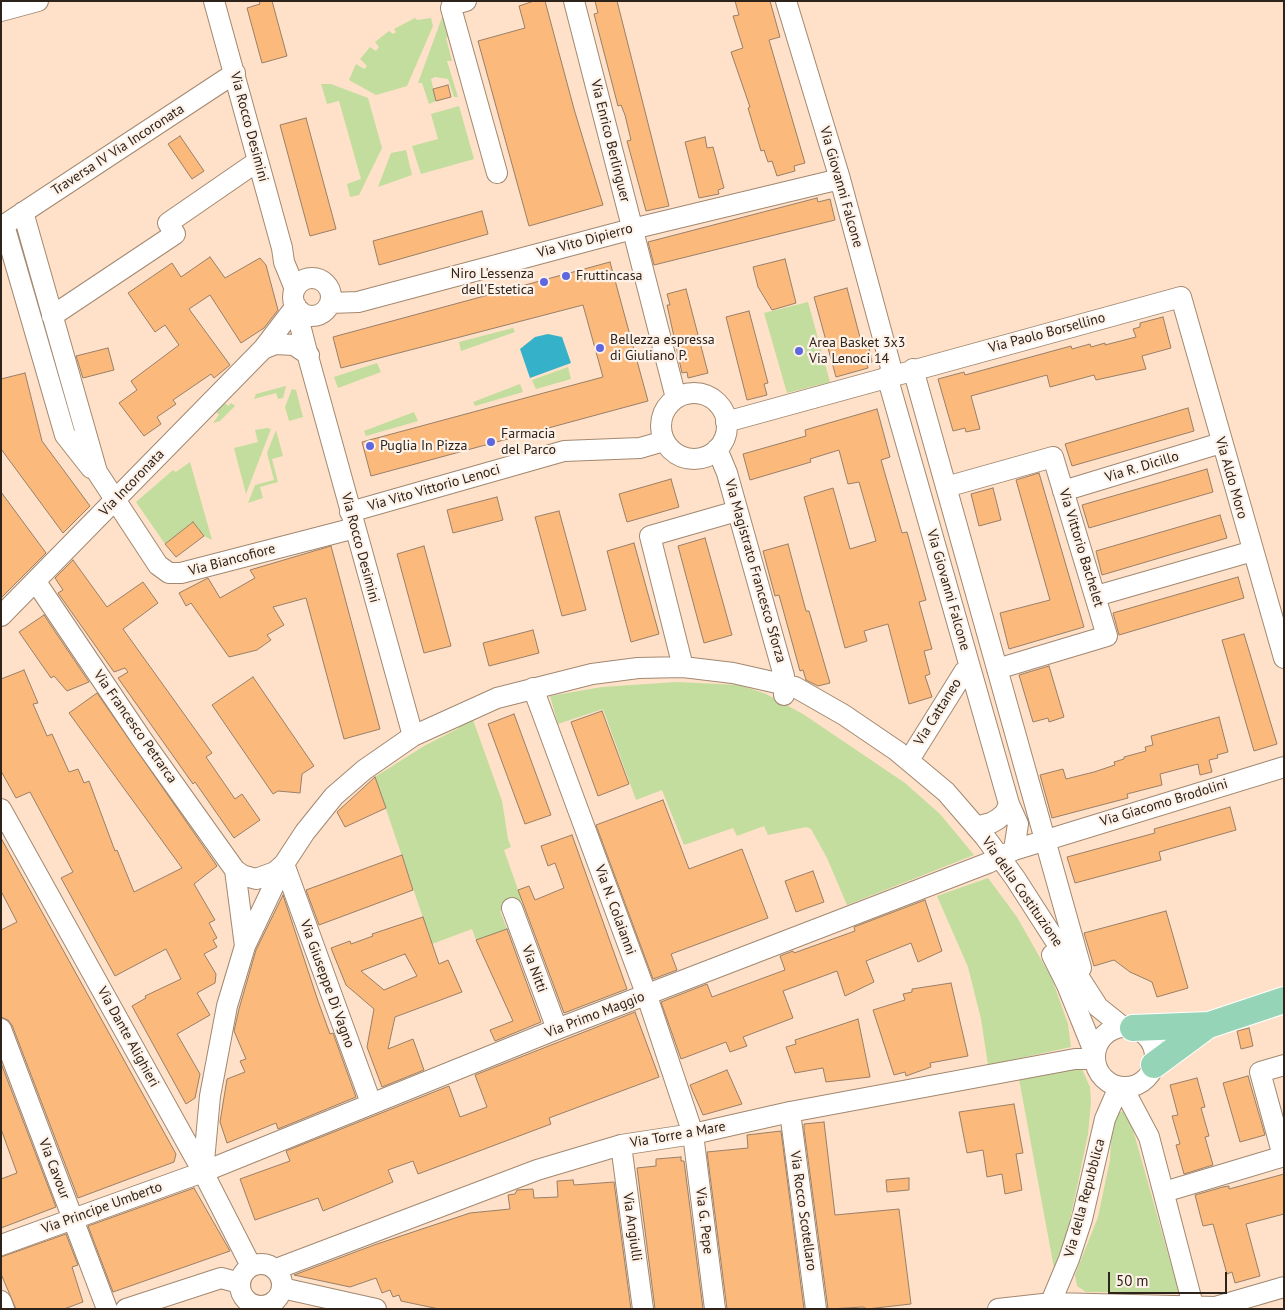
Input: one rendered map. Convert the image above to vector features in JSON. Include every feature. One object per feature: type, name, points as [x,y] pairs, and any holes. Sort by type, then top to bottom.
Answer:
[{"type":"main road","points":[[1128,1028],[1209,1025],[1284,1000]]},
{"type":"main road","points":[[1151,1071],[1209,1025]]},
{"type":"street","points":[[1,11],[38,1]]},
{"type":"street","points":[[466,1],[452,5],[451,8],[497,173]]},
{"type":"street","name":"Via Enrico Berlinguer","points":[[574,1],[676,398]]},
{"type":"street","name":"Via Giovanni Falcone","points":[[786,1],[840,179],[890,376],[970,667],[1008,801],[1018,824],[1001,857]]},
{"type":"street","name":"Via Rocco Desimini","points":[[216,3],[282,248],[284,262],[308,305],[312,329],[309,357],[352,520],[413,736]]},
{"type":"street","name":"Traversa IV Via Incoronata","points":[[3,226],[235,73]]},
{"type":"street","points":[[52,316],[175,234],[168,223],[258,161]]},
{"type":"street","name":"Via Vito Dipierro","points":[[308,305],[358,302],[632,229],[840,179]]},
{"type":"street","points":[[23,212],[97,472]]},
{"type":"street","points":[[3,226],[65,435],[97,472]]},
{"type":"street","name":"Via Rocco Desimini","points":[[282,248],[296,263],[321,280],[330,289],[308,305]]},
{"type":"street","points":[[308,305],[303,280],[316,278]]},
{"type":"street","name":"Via Paolo Borsellino","points":[[890,376],[1181,297]]},
{"type":"street","name":"Via Aldo Moro","points":[[1181,297],[1221,443],[1284,658]]},
{"type":"street","name":"Via Incoronata","points":[[1,616],[308,305]]},
{"type":"street","points":[[263,349],[275,344],[294,344],[309,357]]},
{"type":"street","points":[[913,369],[1089,991]]},
{"type":"street","points":[[726,422],[890,376]]},
{"type":"street","points":[[686,393],[697,393],[708,396],[717,402],[724,411],[726,422],[723,441],[717,449],[709,455],[689,459],[678,456],[664,441],[660,422],[663,412],[676,398],[686,393]]},
{"type":"street","name":"Via Vito Vittorio Lenoci","points":[[352,520],[564,451],[640,448],[664,441]]},
{"type":"street","name":"Via R. Dicillo","points":[[1064,491],[1221,443]]},
{"type":"street","name":"Via Magistrato Francesco Sforza","points":[[717,449],[727,473],[784,676],[784,690]]},
{"type":"street","name":"Via Vittorio Bachelet","points":[[946,487],[1053,457],[1096,596],[1107,636],[997,669]]},
{"type":"street","name":"Via Biancofiore","points":[[97,472],[158,565],[169,573],[182,573],[352,520]]},
{"type":"street","points":[[683,667],[650,536],[737,511]]},
{"type":"street","points":[[1096,596],[1253,551]]},
{"type":"street","name":"Via Francesco Petrarca","points":[[36,582],[143,741],[235,870],[245,946]]},
{"type":"street","name":"Via della Costituzione","points":[[204,1172],[210,1096],[227,1006],[245,946],[284,864],[305,832],[334,796],[364,770],[413,736],[497,698],[592,674],[638,668],[683,667],[733,673],[757,679],[784,690],[856,737],[904,772],[1001,857],[1067,985],[1095,1058]]},
{"type":"street","name":"Via Cattaneo","points":[[909,760],[964,672],[970,667]]},
{"type":"street","name":"Via della Costituzione","points":[[784,690],[794,687],[844,715],[909,760],[946,792],[1001,857],[1098,1006],[1128,1028]]},
{"type":"street","name":"Via N. Colaianni","points":[[533,688],[647,996],[694,1134]]},
{"type":"street","name":"Via Giacomo Brodolini","points":[[1001,857],[1045,838],[1284,767]]},
{"type":"street","points":[[976,827],[984,826],[998,819],[1005,813],[1008,801],[1031,791]]},
{"type":"street","name":"Via Dante Alighieri","points":[[1,809],[204,1172],[251,1266]]},
{"type":"street","name":"Via Primo Maggio","points":[[204,1172],[370,1103],[557,1029],[647,996],[1001,857]]},
{"type":"street","points":[[235,870],[242,875],[256,879],[275,872],[284,864]]},
{"type":"street","name":"Via Giuseppe Di Vagno","points":[[284,864],[370,1103]]},
{"type":"street","name":"Via Nitti","points":[[512,908],[557,1029]]},
{"type":"street","points":[[1151,1071],[1132,1087],[1121,1088],[1106,1081],[1095,1058],[1101,1038],[1114,1029],[1128,1028],[1142,1032],[1153,1047],[1151,1071],[1145,1100],[1149,1137],[1194,1307]]},
{"type":"street","name":"Via Cavour","points":[[1,1029],[107,1309]]},
{"type":"street","name":"Via Torre a Mare","points":[[277,1292],[537,1170],[621,1145],[694,1134],[790,1112],[1075,1059],[1095,1058]]},
{"type":"street","points":[[1164,1192],[1283,1156],[1260,1072],[1284,1065]]},
{"type":"street","points":[[1121,1088],[1149,1137]]},
{"type":"street","name":"Via della Repubblica","points":[[1050,1306],[1082,1219],[1105,1119],[1121,1088]]},
{"type":"street","name":"Via Rocco Scotellaro","points":[[790,1112],[816,1309]]},
{"type":"street","name":"Via G. Pepe","points":[[694,1134],[715,1309]]},
{"type":"street","name":"Via Angiulli","points":[[621,1145],[643,1309]]},
{"type":"street","name":"Via Principe Umberto","points":[[1,1245],[204,1172]]},
{"type":"street","points":[[264,1264],[277,1292],[263,1306],[249,1303],[244,1297],[240,1283],[242,1276],[251,1266],[264,1264]]},
{"type":"street","points":[[136,1307],[221,1278],[240,1283]]},
{"type":"street","points":[[998,1309],[1050,1306],[1216,1307],[1284,1287]]},
{"type":"street","points":[[277,1292],[376,1309]]},
{"type":"street","points":[[1,1301],[4,1309]]},
{"type":"green space","points":[[444,12],[451,36],[446,38],[452,61],[447,61],[458,97],[454,97],[448,79],[435,77],[431,79],[436,101],[429,104],[422,83],[418,83]]},
{"type":"green space","points":[[415,18],[417,20],[431,18],[433,26],[407,86],[376,95],[349,80],[356,64],[364,69],[367,66],[360,59],[370,47],[376,51],[379,47],[375,42],[389,31],[393,34],[396,32],[394,29]]},
{"type":"green space","points":[[321,84],[331,84],[368,98],[382,148],[359,195],[350,197],[347,184],[361,179],[339,101],[327,104]]},
{"type":"green space","points":[[459,106],[474,159],[421,174],[412,146],[438,139],[431,114]]},
{"type":"green space","points":[[406,150],[412,175],[378,187],[391,153]]},
{"type":"green space","name":"Area Basket 3x3 Via Lenoci 14","points":[[808,302],[830,382],[787,393],[764,313]]},
{"type":"green space","points":[[513,328],[515,332],[461,351],[459,342]]},
{"type":"green space","points":[[377,363],[381,372],[338,388],[334,377]]},
{"type":"green space","points":[[568,367],[571,379],[536,389],[532,380]]},
{"type":"green space","points":[[520,384],[523,392],[475,406],[473,402]]},
{"type":"green space","points":[[286,386],[283,398],[278,399],[276,393],[254,399],[256,394]]},
{"type":"green space","points":[[292,389],[296,390],[303,417],[289,421],[285,407]]},
{"type":"green space","points":[[224,402],[228,406],[231,403],[235,406],[220,421],[213,423],[219,415],[215,411]]},
{"type":"green space","points":[[414,412],[418,421],[366,436],[364,431]]},
{"type":"green space","points":[[271,429],[246,494],[234,448],[258,442],[255,430]]},
{"type":"green space","points":[[276,430],[283,456],[272,459],[278,482],[260,487],[263,498],[248,503],[255,485],[274,480],[267,453]]},
{"type":"green space","points":[[190,462],[212,540],[204,536],[193,522],[165,544],[136,502],[173,470],[176,472]]},
{"type":"green space","points":[[676,682],[740,685],[766,694],[803,714],[905,783],[940,814],[974,855],[847,905],[827,858],[811,829],[806,827],[768,835],[764,826],[737,836],[733,828],[684,845],[662,790],[636,800],[603,709],[558,724],[550,696],[602,687]]},
{"type":"green space","points":[[472,717],[502,801],[511,847],[504,850],[522,901],[500,911],[507,929],[476,940],[472,929],[432,944],[375,777],[424,746],[459,728],[459,724]]},
{"type":"green space","points":[[988,878],[1017,917],[1052,979],[1068,1024],[1071,1047],[988,1065],[981,1019],[968,967],[937,896]]},
{"type":"green space","points":[[1081,1067],[1090,1087],[1091,1102],[1088,1134],[1068,1230],[1054,1268],[1019,1079]]},
{"type":"green space","points":[[1123,1111],[1130,1119],[1179,1293],[1086,1292],[1077,1286],[1075,1275],[1098,1217],[1110,1160],[1112,1122],[1118,1113]]},
{"type":"water","points":[[548,334],[562,337],[571,363],[530,378],[520,349],[535,337]]},
{"type":"building","points":[[259,1],[272,1],[287,56],[262,63],[247,8],[260,4]]},
{"type":"building","points":[[534,1],[545,1],[574,109],[603,205],[529,226],[478,41],[525,28],[519,6]]},
{"type":"building","points":[[595,1],[617,1],[669,206],[646,211],[627,141],[631,140],[625,115],[621,105],[618,106],[594,14],[598,13]]},
{"type":"building","points":[[735,1],[770,1],[780,37],[769,40],[805,163],[794,166],[795,171],[777,176],[772,161],[768,162],[764,150],[761,151],[748,108],[750,107],[731,52],[743,48],[733,16],[739,15]]},
{"type":"building","points":[[448,85],[451,97],[436,101],[433,89]]},
{"type":"building","points":[[306,118],[336,229],[310,236],[280,125]]},
{"type":"building","points":[[180,136],[204,171],[192,179],[168,144]]},
{"type":"building","points":[[705,137],[707,148],[713,147],[724,188],[718,190],[719,194],[699,198],[685,142]]},
{"type":"building","points":[[817,198],[818,202],[830,199],[835,220],[654,265],[648,242]]},
{"type":"building","points":[[482,211],[488,234],[379,265],[373,241]]},
{"type":"building","points":[[210,257],[225,278],[260,258],[266,265],[278,310],[264,328],[241,343],[210,295],[189,309],[230,365],[214,378],[211,374],[173,400],[176,404],[157,417],[161,424],[144,436],[119,403],[137,390],[131,381],[179,345],[165,325],[155,332],[128,293],[172,263],[181,277]]},
{"type":"building","points":[[785,259],[796,303],[772,310],[758,287],[753,267]]},
{"type":"building","points":[[610,262],[648,401],[371,476],[362,442],[603,377],[583,305],[341,368],[333,337]]},
{"type":"building","points":[[847,288],[862,345],[868,343],[872,362],[867,364],[868,368],[836,377],[814,297]]},
{"type":"building","points":[[686,289],[708,373],[688,378],[687,372],[682,373],[667,305],[670,305],[667,294]]},
{"type":"building","points":[[749,311],[768,383],[764,384],[767,395],[747,400],[726,317]]},
{"type":"building","points":[[1163,317],[1171,348],[1142,356],[1146,369],[1096,380],[1094,375],[1050,387],[1047,375],[971,396],[980,429],[966,432],[965,428],[953,431],[938,379],[964,372],[965,375],[1071,346],[1072,349],[1090,344],[1091,347],[1136,337],[1133,329],[1140,327],[1140,323]]},
{"type":"building","points":[[108,348],[114,370],[83,378],[76,356]]},
{"type":"building","points":[[25,373],[42,441],[90,506],[63,533],[1,449],[1,379]]},
{"type":"building","points":[[1188,408],[1194,431],[1072,466],[1065,444]]},
{"type":"building","points":[[877,409],[890,457],[881,460],[902,533],[907,532],[926,600],[919,602],[932,649],[924,651],[930,674],[925,676],[932,697],[909,704],[888,624],[864,631],[867,641],[845,648],[804,497],[833,488],[850,549],[876,541],[859,482],[848,484],[839,450],[810,459],[811,462],[750,480],[743,454],[806,436],[805,430]]},
{"type":"building","points":[[1207,469],[1213,492],[1089,528],[1082,505]]},
{"type":"building","points":[[1039,473],[1084,627],[1009,649],[1000,613],[1050,600],[1016,480]]},
{"type":"building","points":[[671,479],[679,507],[627,522],[619,494]]},
{"type":"building","points":[[993,488],[1001,520],[979,526],[971,494]]},
{"type":"building","points":[[1,492],[46,553],[1,598]]},
{"type":"building","points":[[497,497],[503,520],[453,533],[447,510]]},
{"type":"building","points":[[559,511],[586,610],[562,616],[535,517]]},
{"type":"building","points":[[1220,515],[1227,538],[1102,575],[1096,551]]},
{"type":"building","points":[[193,522],[204,536],[176,557],[165,544]]},
{"type":"building","points":[[705,538],[732,635],[704,643],[678,546]]},
{"type":"building","points":[[634,543],[659,634],[631,642],[607,551]]},
{"type":"building","points":[[788,544],[806,611],[809,611],[830,683],[818,686],[806,680],[803,670],[800,671],[779,595],[775,596],[763,551]]},
{"type":"building","points":[[331,546],[380,729],[344,739],[306,598],[273,607],[284,625],[267,635],[271,640],[257,650],[229,657],[191,603],[186,606],[179,593],[208,578],[220,598],[255,578],[250,570]]},
{"type":"building","points":[[424,546],[451,646],[424,653],[397,554]]},
{"type":"building","points":[[73,560],[107,607],[143,582],[158,603],[123,629],[212,753],[206,757],[235,799],[242,794],[260,820],[234,838],[118,678],[128,672],[125,668],[114,672],[58,593],[63,590],[55,578]]},
{"type":"building","points":[[1238,577],[1244,598],[1119,635],[1113,613]]},
{"type":"building","points":[[44,615],[89,682],[67,691],[54,676],[51,678],[19,632]]},
{"type":"building","points":[[533,630],[539,653],[489,666],[483,643]]},
{"type":"building","points":[[1244,634],[1277,744],[1254,751],[1222,640]]},
{"type":"building","points":[[1049,666],[1064,717],[1049,722],[1048,718],[1033,722],[1019,675]]},
{"type":"building","points":[[24,670],[38,703],[33,704],[47,736],[52,734],[69,772],[78,769],[84,783],[89,781],[115,851],[117,850],[134,892],[182,868],[69,713],[97,693],[217,866],[194,884],[215,920],[209,923],[217,938],[213,940],[217,947],[204,954],[216,974],[215,983],[197,993],[210,1015],[177,1034],[200,1074],[195,1098],[186,1104],[132,1006],[146,998],[145,996],[181,979],[166,949],[115,976],[61,878],[73,872],[30,792],[16,798],[1,771],[1,679]]},
{"type":"building","points":[[253,677],[314,766],[302,774],[300,793],[278,791],[273,794],[212,705]]},
{"type":"building","points":[[602,711],[629,784],[598,796],[571,722]]},
{"type":"building","points":[[514,714],[551,815],[525,824],[488,724]]},
{"type":"building","points":[[1219,717],[1228,752],[1217,755],[1218,758],[1209,760],[1212,772],[1200,775],[1198,764],[1160,774],[1162,785],[1127,794],[1128,798],[1052,818],[1040,775],[1063,769],[1066,779],[1094,772],[1115,765],[1114,762],[1124,759],[1124,757],[1146,751],[1145,747],[1153,745],[1151,736]]},
{"type":"building","points":[[375,777],[386,808],[345,827],[337,812]]},
{"type":"building","points":[[663,800],[689,869],[742,849],[768,918],[671,954],[677,970],[653,979],[596,825]]},
{"type":"building","points":[[1230,807],[1236,830],[1159,852],[1161,860],[1075,883],[1067,857],[1155,833],[1154,829]]},
{"type":"building","points":[[572,835],[627,989],[564,1013],[518,890],[529,886],[535,900],[564,888],[555,863],[548,866],[541,846]]},
{"type":"building","points":[[1,838],[176,1154],[174,1162],[78,1198],[12,1025],[8,1020],[1,1017],[1,930],[17,922],[1,891]]},
{"type":"building","points":[[402,855],[413,890],[319,925],[306,890]]},
{"type":"building","points":[[813,871],[824,902],[796,912],[785,881]]},
{"type":"building","points":[[283,895],[318,1001],[330,1034],[333,1033],[356,1097],[278,1129],[276,1123],[227,1143],[220,1122],[227,1079],[245,1072],[240,1061],[246,1059],[234,1031],[256,950]]},
{"type":"building","points":[[925,900],[942,951],[918,962],[911,943],[866,961],[874,982],[845,996],[837,971],[783,991],[793,1018],[743,1037],[747,1046],[730,1052],[726,1042],[681,1059],[661,1002],[707,984],[712,997],[785,970],[780,956],[793,951],[794,953],[855,931],[854,927]]},
{"type":"building","points":[[1166,911],[1188,988],[1157,997],[1152,982],[1130,972],[1114,960],[1094,966],[1084,933]]},
{"type":"building","points":[[423,917],[439,964],[448,960],[462,992],[395,1017],[388,1049],[413,1039],[424,1070],[382,1087],[367,1047],[374,1009],[346,985],[331,948],[350,941],[351,944],[373,936],[372,934]],"holes":[[[405,954],[417,976],[384,990],[361,971]]]},
{"type":"building","points":[[507,929],[541,1022],[495,1041],[490,1030],[513,1021],[476,940]]},
{"type":"building","points":[[951,983],[968,1056],[930,1063],[931,1067],[906,1076],[905,1072],[894,1075],[873,1010],[905,1000],[903,994],[912,992],[912,989]]},
{"type":"building","points":[[635,1012],[659,1077],[549,1118],[551,1124],[418,1174],[413,1161],[388,1170],[393,1182],[323,1211],[318,1198],[255,1220],[240,1179],[290,1161],[286,1151],[449,1086],[460,1117],[487,1107],[475,1075]]},
{"type":"building","points":[[858,1019],[870,1077],[826,1082],[823,1068],[795,1073],[786,1047],[796,1044],[795,1040]]},
{"type":"building","points":[[1249,1028],[1253,1046],[1241,1049],[1237,1031]]},
{"type":"building","points":[[1,1063],[56,1207],[1,1228],[1,1179],[17,1173],[1,1129]]},
{"type":"building","points":[[727,1070],[742,1104],[703,1115],[690,1085]]},
{"type":"building","points":[[1248,1076],[1265,1135],[1240,1142],[1223,1083]]},
{"type":"building","points":[[1197,1078],[1205,1107],[1201,1108],[1209,1136],[1205,1137],[1213,1165],[1184,1174],[1176,1145],[1180,1144],[1172,1116],[1178,1115],[1170,1085]]},
{"type":"building","points":[[1014,1104],[1023,1153],[1016,1154],[1022,1190],[1005,1194],[1002,1174],[987,1177],[983,1150],[967,1153],[959,1112]]},
{"type":"building","points":[[824,1122],[835,1215],[899,1209],[911,1304],[867,1309],[863,1307],[828,1309],[804,1129],[804,1124]]},
{"type":"building","points":[[781,1131],[804,1309],[727,1309],[707,1152],[748,1148],[747,1135]]},
{"type":"building","points":[[681,1157],[681,1161],[684,1161],[703,1309],[655,1309],[637,1168],[656,1166],[656,1159]]},
{"type":"building","points":[[1284,1174],[1284,1214],[1246,1224],[1260,1276],[1235,1283],[1232,1272],[1227,1274],[1213,1224],[1203,1226],[1195,1195],[1223,1187],[1229,1186],[1229,1189]]},
{"type":"building","points":[[909,1178],[909,1190],[887,1192],[886,1180]]},
{"type":"building","points":[[573,1180],[574,1185],[614,1182],[631,1309],[439,1309],[401,1301],[399,1295],[393,1297],[390,1290],[382,1293],[376,1278],[350,1287],[294,1275],[374,1245],[470,1213],[510,1209],[508,1195],[515,1194],[517,1190],[533,1189],[534,1198],[558,1197],[557,1181]]},
{"type":"building","points":[[194,1188],[230,1251],[113,1292],[88,1226]]},
{"type":"building","points":[[66,1234],[78,1265],[72,1267],[83,1302],[64,1309],[16,1309],[1,1274],[1,1257]]},
{"type":"place","name":"Fruttincasa","points":[[566,276]]},
{"type":"place","name":"Niro L'essenza dell'Estetica","points":[[544,282]]},
{"type":"place","name":"Bellezza espressa di Giuliano P.","points":[[600,348]]},
{"type":"place","name":"Area Basket 3x3 Via Lenoci 14","points":[[799,351]]},
{"type":"place","name":"Farmacia del Parco","points":[[491,442]]},
{"type":"place","name":"Puglia In Pizza","points":[[370,446]]}]
